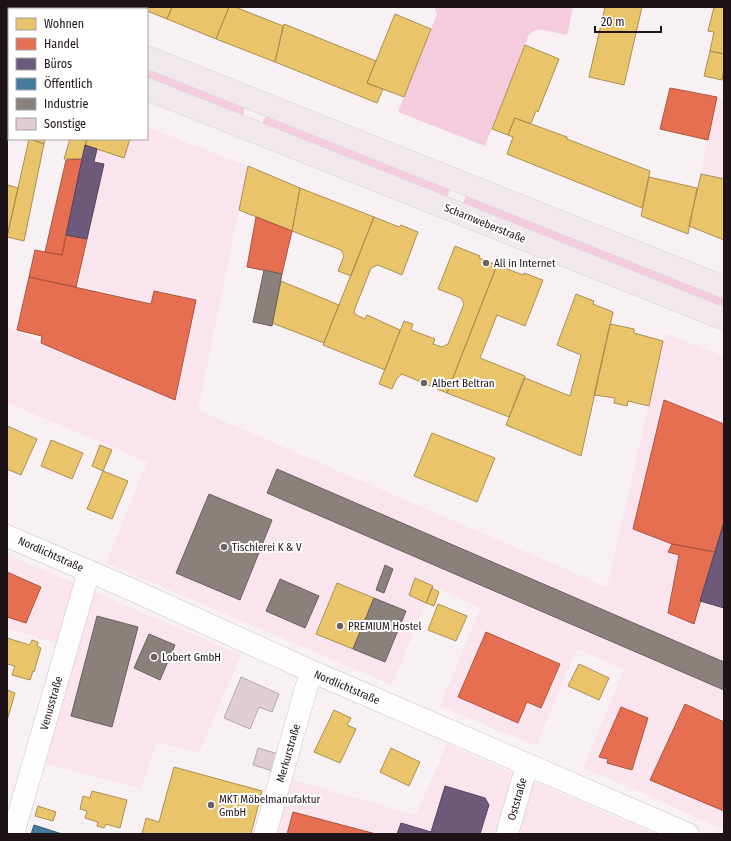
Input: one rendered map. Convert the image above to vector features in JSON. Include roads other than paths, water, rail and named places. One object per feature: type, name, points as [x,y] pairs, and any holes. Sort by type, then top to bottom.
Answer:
[{"type":"main road","points":[[148,58],[724,287]]},
{"type":"main road","name":"Scharnweberstraße","points":[[148,89],[724,319]]},
{"type":"main road","points":[[245,129],[256,101]]},
{"type":"street","name":"Nordlichtstraße","points":[[7,536],[89,571],[311,671],[688,834]]},
{"type":"street","name":"Venusstraße","points":[[13,834],[89,571]]},
{"type":"street","name":"Merkurstraße","points":[[265,834],[311,671]]},
{"type":"street","name":"Oststraße","points":[[507,834],[527,764]]},
{"type":"place","name":"All in Internet","points":[[486,263]]},
{"type":"place","name":"Albert Beltran","points":[[424,383]]},
{"type":"place","name":"Tischlerei K & V","points":[[224,547]]},
{"type":"place","name":"PREMIUM Hostel","points":[[340,626]]},
{"type":"place","name":"Lobert GmbH","points":[[154,657]]},
{"type":"place","name":"MKT Möbelmanufaktur GmbH","points":[[211,805]]}]
